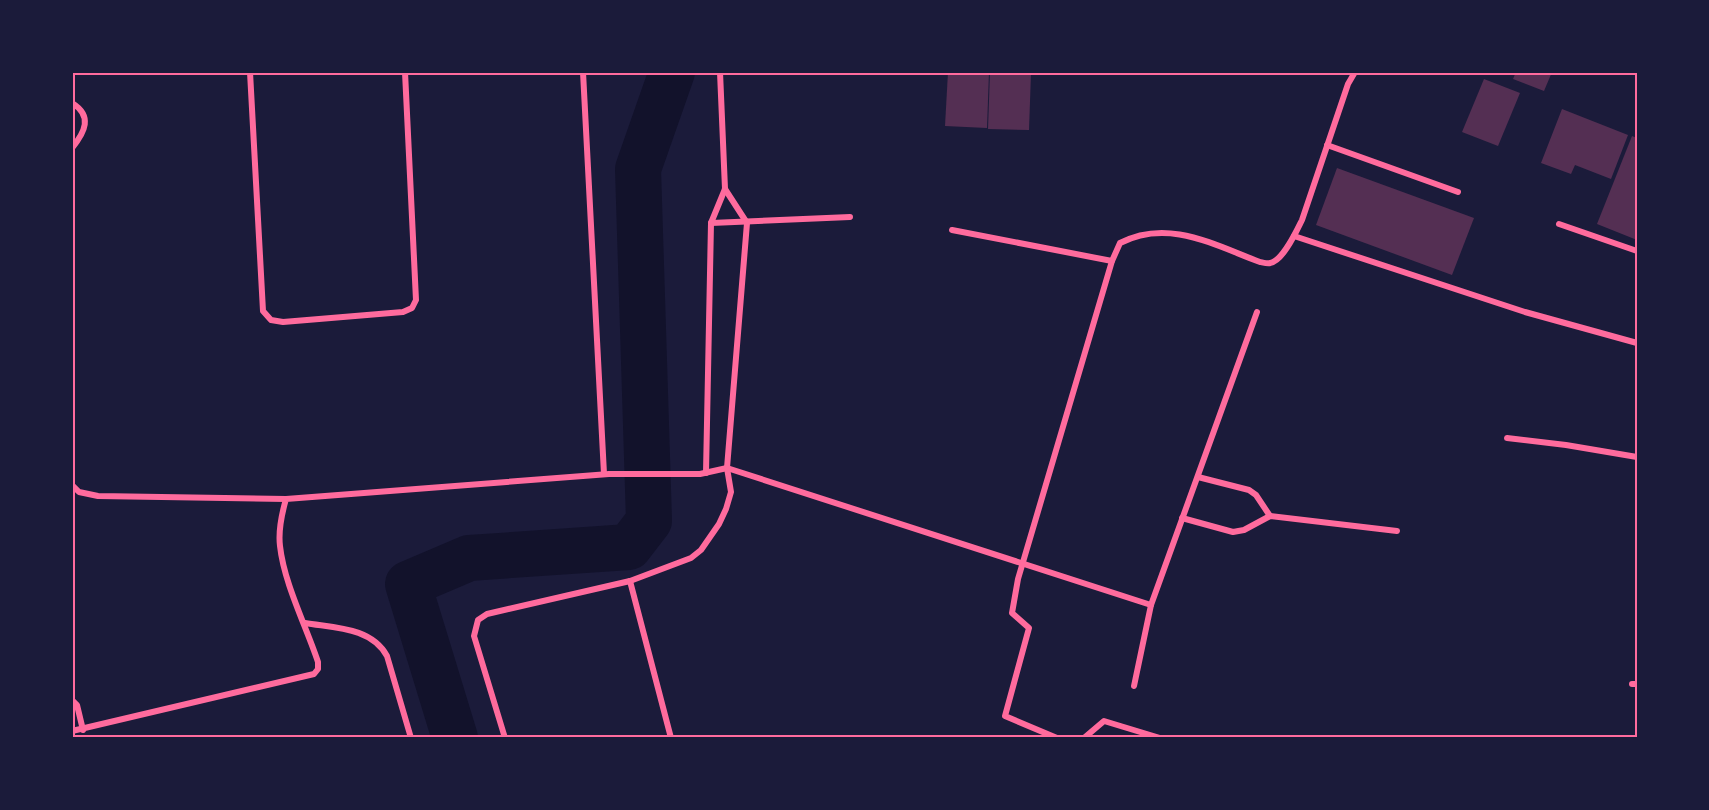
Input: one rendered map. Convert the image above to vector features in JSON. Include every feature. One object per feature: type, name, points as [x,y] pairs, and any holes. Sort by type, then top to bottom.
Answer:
[{"type":"street","points":[[250,72],[263,311],[271,320],[283,322],[403,312],[412,308],[416,300],[405,72]]},
{"type":"street","points":[[583,72],[607,474]]},
{"type":"street","points":[[703,474],[711,223],[725,189],[720,72]]},
{"type":"street","points":[[1057,738],[1005,716],[1029,628],[1012,613],[1018,579],[1042,494],[1112,261],[1120,243],[1134,235],[1179,234],[1200,238],[1260,262],[1269,264],[1278,259],[1302,220],[1354,72]]},
{"type":"street","points":[[72,103],[81,108],[85,118],[82,136],[72,148]]},
{"type":"street","points":[[1327,145],[1458,192]]},
{"type":"street","points":[[505,738],[474,636],[478,620],[487,614],[630,581],[676,565],[701,550],[726,509],[731,492],[727,468],[747,223],[725,189]]},
{"type":"street","points":[[711,223],[850,217]]},
{"type":"street","points":[[1559,224],[1637,251]]},
{"type":"street","points":[[952,230],[1112,261]]},
{"type":"street","points":[[1294,236],[1525,312],[1637,343]]},
{"type":"street","points":[[1134,686],[1151,604],[1257,312]]},
{"type":"street","points":[[1507,438],[1637,457]]},
{"type":"street","points":[[72,485],[79,492],[98,496],[286,499],[607,474],[703,474],[727,468],[1151,604]]},
{"type":"street","points":[[1197,477],[1249,490],[1257,495],[1270,516]]},
{"type":"street","points":[[72,731],[314,674],[318,669],[318,662],[288,582],[280,545],[282,513],[286,499]]},
{"type":"street","points":[[1182,518],[1233,532],[1244,530],[1270,516],[1397,531]]},
{"type":"street","points":[[630,581],[671,738]]},
{"type":"street","points":[[305,623],[359,633],[369,636],[381,645],[387,656],[411,738]]},
{"type":"street","points":[[72,700],[77,705],[83,730]]},
{"type":"street","points":[[1084,738],[1104,721],[1160,738]]},
{"type":"building","points":[[948,72],[989,72],[987,128],[945,126]]},
{"type":"building","points":[[990,72],[1031,73],[1029,130],[988,129]]},
{"type":"building","points":[[1516,72],[1552,72],[1544,91],[1513,79]]},
{"type":"building","points":[[1484,79],[1520,93],[1498,146],[1462,132]]},
{"type":"building","points":[[1562,109],[1628,135],[1611,179],[1575,165],[1571,174],[1541,163]]},
{"type":"building","points":[[1632,136],[1637,138],[1637,240],[1597,224]]},
{"type":"building","points":[[1337,168],[1474,218],[1452,275],[1316,225]]},
{"type":"waterway","points":[[455,738],[408,584],[469,558],[629,547],[649,521],[638,169],[672,72]]}]
